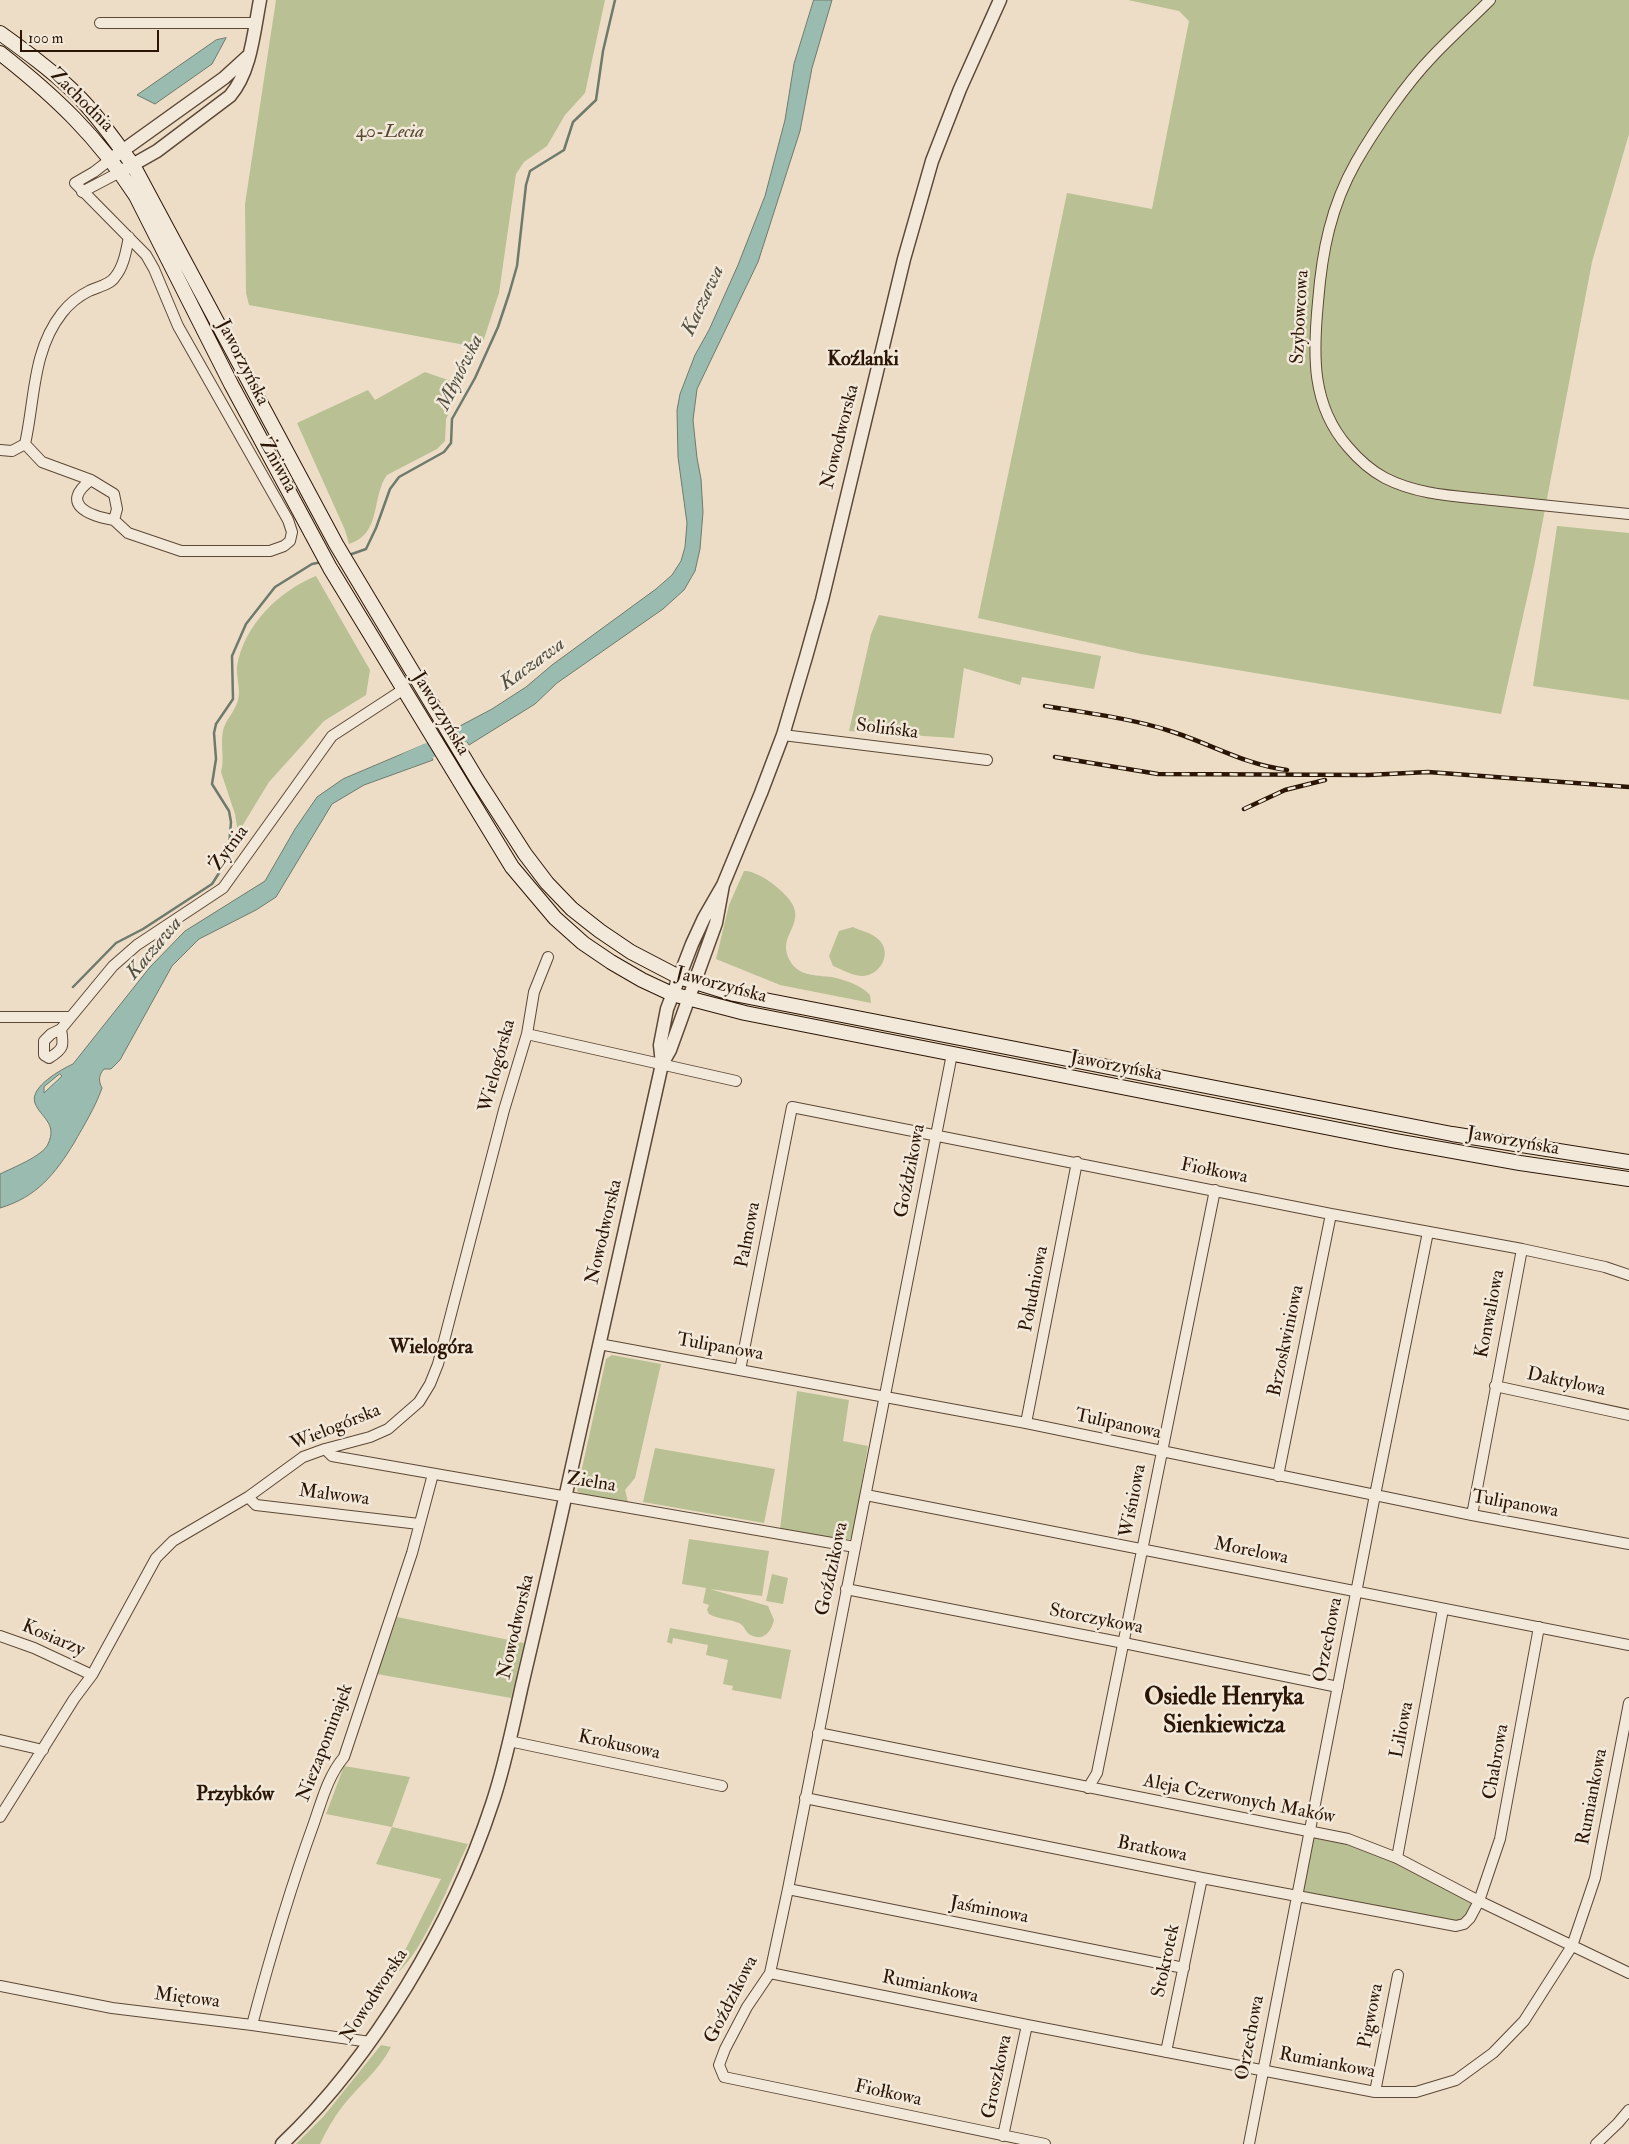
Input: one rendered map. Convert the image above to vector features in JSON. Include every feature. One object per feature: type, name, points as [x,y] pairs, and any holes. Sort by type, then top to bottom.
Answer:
[{"type":"main road","name":"Zachodnia","points":[[0,33],[34,58],[73,91],[97,117],[123,151]]},
{"type":"main road","name":"Zachodnia","points":[[0,53],[54,96],[90,134],[110,159]]},
{"type":"main road","name":"Jaworzyńska","points":[[123,151],[134,165],[336,544],[468,765],[525,854],[547,883],[572,909],[600,932],[630,952],[679,976],[734,994],[1433,1130],[1629,1162]]},
{"type":"main road","name":"Jaworzyńska","points":[[110,159],[136,196],[231,384],[330,568],[421,719],[512,866],[555,918],[583,943],[642,980],[672,994],[745,1014],[1396,1141],[1520,1163],[1629,1179]]},
{"type":"street","points":[[82,192],[157,151],[230,96],[241,80],[260,0]]},
{"type":"street","name":"Nowodworska","points":[[662,1064],[660,1045],[666,1009],[704,918],[723,885],[761,793],[782,735],[822,600],[904,259],[932,161],[960,89],[1000,0]]},
{"type":"street","name":"Szybowcowa","points":[[1490,0],[1431,58],[1368,142],[1344,186],[1328,228],[1323,252],[1314,347],[1314,366],[1320,399],[1335,431],[1358,459],[1370,469],[1402,486],[1445,495],[1629,514]]},
{"type":"street","points":[[100,22],[255,23]]},
{"type":"street","points":[[110,159],[224,78],[247,57]]},
{"type":"street","name":"Żniwna","points":[[92,480],[82,487],[77,495],[78,504],[84,512],[96,517],[114,520],[128,533],[180,551],[270,551],[284,546],[290,541],[292,532],[288,520],[178,326],[146,254],[75,183],[94,172],[110,159]]},
{"type":"street","points":[[25,444],[34,380],[42,350],[48,337],[62,313],[76,299],[114,279],[122,266],[128,237]]},
{"type":"street","points":[[0,450],[12,452],[25,444]]},
{"type":"street","points":[[25,444],[42,462],[92,480],[114,494],[117,509],[114,520]]},
{"type":"street","name":"Żytnia","points":[[60,1029],[113,966],[137,945],[223,888],[332,736],[404,689]]},
{"type":"street","name":"Solińska","points":[[782,735],[987,760]]},
{"type":"street","name":"Nowodworska","points":[[282,2144],[331,2092],[370,2042],[442,1925],[471,1864],[493,1802],[566,1497],[662,1064],[670,1050],[696,983],[716,923],[723,885]]},
{"type":"street","name":"Wielogórska","points":[[0,1817],[74,1699],[92,1675],[156,1558],[173,1541],[248,1497],[303,1456],[370,1437],[388,1429],[419,1402],[430,1384],[438,1364],[504,1110],[526,1034],[534,992],[548,957]]},
{"type":"street","points":[[0,1017],[70,1017]]},
{"type":"street","points":[[526,1034],[736,1081]]},
{"type":"street","name":"Goździkowa","points":[[724,2077],[719,2065],[725,2049],[747,2007],[770,1973],[952,1054]]},
{"type":"street","name":"Fiołkowa","points":[[792,1107],[936,1137],[1077,1162],[1331,1214],[1522,1249],[1598,1265],[1629,1275]]},
{"type":"street","name":"Palmowa","points":[[740,1370],[792,1107]]},
{"type":"street","name":"Południowa","points":[[1026,1423],[1077,1162]]},
{"type":"street","name":"Wiśniowa","points":[[1088,1788],[1097,1772],[1215,1190]]},
{"type":"street","name":"Brzoskwiniowa","points":[[1278,1476],[1331,1214]]},
{"type":"street","name":"Orzechowa","points":[[1249,2144],[1374,1495],[1428,1232]]},
{"type":"street","name":"Konwaliowa","points":[[1472,1516],[1522,1249]]},
{"type":"street","name":"Tulipanowa","points":[[599,1344],[1026,1423],[1472,1516],[1629,1544]]},
{"type":"street","name":"Daktylowa","points":[[1495,1386],[1629,1414]]},
{"type":"street","name":"Zielna","points":[[325,1449],[332,1456],[855,1547]]},
{"type":"street","name":"Niezapominajek","points":[[252,2024],[271,1951],[302,1856],[334,1769],[344,1757],[412,1553],[433,1474]]},
{"type":"street","name":"Morelowa","points":[[866,1495],[1629,1645]]},
{"type":"street","name":"Malwowa","points":[[248,1497],[256,1505],[419,1524]]},
{"type":"street","name":"Storczykowa","points":[[846,1589],[1124,1643],[1338,1688]]},
{"type":"street","name":"Liliowa","points":[[1397,1858],[1443,1609]]},
{"type":"street","name":"Chabrowa","points":[[1479,1901],[1500,1839],[1539,1627]]},
{"type":"street","name":"Kosiarzy","points":[[0,1636],[34,1648],[92,1675]]},
{"type":"street","name":"Rumiankowa","points":[[770,1973],[1374,2092],[1416,2092],[1456,2080],[1493,2054],[1524,2021],[1572,1946],[1595,1878],[1629,1703]]},
{"type":"street","name":"Aleja Czerwonych Maków","points":[[818,1733],[1348,1839],[1397,1858],[1479,1901],[1629,1973]]},
{"type":"street","points":[[0,1740],[43,1750]]},
{"type":"street","name":"Krokusowa","points":[[509,1741],[722,1786]]},
{"type":"street","name":"Bratkowa","points":[[805,1798],[1296,1897],[1456,1926],[1464,1924],[1470,1918],[1479,1901]]},
{"type":"street","name":"Stokrotek","points":[[1166,2052],[1202,1878]]},
{"type":"street","name":"Jaśminowa","points":[[788,1889],[1184,1968]]},
{"type":"street","name":"Pigwowa","points":[[1374,2092],[1398,1975]]},
{"type":"street","name":"Miętowa","points":[[0,1986],[112,2008],[252,2024],[370,2042]]},
{"type":"street","name":"Groszkowa","points":[[1003,2136],[1027,2025]]},
{"type":"street","name":"Fiołkowa","points":[[724,2077],[1045,2144]]},
{"type":"street","points":[[1596,2144],[1629,2110]]},
{"type":"green space","name":"40-Lecia","points":[[276,0],[605,0],[585,93],[565,115],[547,146],[524,162],[516,174],[499,293],[481,348],[249,305],[246,293],[245,204]]},
{"type":"green space","points":[[1128,0],[1629,0],[1629,134],[1592,262],[1534,567],[1501,714],[1141,654],[978,618],[1067,193],[1152,209],[1189,21],[1179,11]]},
{"type":"green space","points":[[425,372],[462,385],[446,419],[445,441],[437,449],[387,475],[382,484],[367,532],[349,544],[345,530],[297,423],[368,390],[375,400]]},
{"type":"green space","points":[[1557,526],[1629,533],[1629,700],[1533,686]]},
{"type":"green space","points":[[316,576],[370,670],[366,695],[324,721],[269,782],[238,833],[235,814],[221,772],[223,762],[223,731],[237,704],[239,696],[237,666],[241,651],[255,623],[265,611],[302,582]]},
{"type":"green space","points":[[879,615],[1101,656],[1094,689],[1022,677],[1020,685],[964,668],[954,738],[849,731],[871,634]]},
{"type":"green space","points":[[744,871],[766,879],[782,891],[793,905],[795,911],[794,923],[786,945],[789,959],[793,965],[804,973],[836,978],[854,984],[870,995],[871,1003],[780,985],[716,959],[729,905]]},
{"type":"green space","points":[[853,927],[876,937],[885,950],[885,956],[880,967],[869,975],[856,975],[833,966],[829,956],[839,931]]},
{"type":"green space","points":[[612,1355],[661,1364],[635,1478],[625,1490],[628,1502],[587,1497],[577,1491],[606,1359]]},
{"type":"green space","points":[[797,1391],[849,1400],[843,1441],[868,1446],[853,1534],[850,1539],[780,1529]]},
{"type":"green space","points":[[655,1448],[775,1469],[764,1523],[643,1502]]},
{"type":"green space","points":[[689,1539],[769,1551],[762,1596],[710,1589],[768,1606],[774,1620],[771,1629],[766,1635],[762,1637],[754,1636],[749,1634],[739,1623],[709,1614],[707,1610],[709,1605],[703,1603],[706,1588],[682,1584]]},
{"type":"green space","points":[[772,1574],[788,1578],[783,1604],[766,1601]]},
{"type":"green space","points":[[397,1617],[524,1643],[511,1698],[377,1674]]},
{"type":"green space","points":[[670,1628],[791,1650],[781,1699],[732,1690],[733,1686],[723,1684],[728,1660],[706,1655],[708,1645],[673,1638],[672,1644],[667,1642]]},
{"type":"green space","points":[[344,1766],[410,1777],[392,1827],[326,1814]]},
{"type":"green space","points":[[392,1827],[468,1844],[427,1932],[407,1963],[396,1974],[389,1972],[395,1970],[441,1879],[376,1864]]},
{"type":"green space","points":[[1311,1832],[1349,1840],[1478,1901],[1463,1923],[1297,1896]]},
{"type":"green space","points":[[381,2045],[391,2047],[381,2064],[342,2107],[320,2144],[296,2144],[323,2117]]},
{"type":"water","points":[[814,0],[832,0],[812,68],[800,131],[758,262],[697,389],[693,420],[701,479],[703,512],[700,549],[695,571],[684,590],[663,609],[557,683],[535,704],[469,745],[458,727],[492,709],[526,687],[552,665],[656,589],[672,575],[681,561],[685,547],[687,523],[678,457],[677,410],[680,394],[695,355],[709,330],[738,265],[765,196],[785,120],[794,64]]},
{"type":"water","points":[[226,38],[212,64],[155,104],[137,95],[216,40]]},
{"type":"water","points":[[424,745],[433,760],[364,785],[332,804],[276,897],[256,910],[199,939],[172,966],[120,1060],[111,1069],[104,1069],[101,1073],[102,1088],[96,1102],[60,1165],[35,1191],[0,1208],[0,1174],[40,1153],[51,1137],[50,1125],[35,1103],[34,1097],[41,1085],[55,1074],[73,1064],[150,967],[185,931],[265,881],[295,829],[317,797],[343,779]],"holes":[[[60,1074],[62,1076],[44,1093],[44,1087]]]},
{"type":"waterway","name":"Młynówka","points":[[349,555],[366,549],[390,489],[399,477],[444,452],[451,443],[452,419],[475,378],[498,327],[509,294],[517,266],[526,185],[530,171],[564,150],[573,122],[596,100],[603,51],[615,0]]},
{"type":"waterway","name":"Młynówka","points":[[73,987],[116,943],[143,929],[212,884],[228,859],[231,822],[229,811],[212,784],[216,759],[214,733],[216,724],[233,699],[232,656],[246,624],[275,587],[312,564],[322,562]]},
{"type":"waterway","name":"Kaczawa","points":[[408,760],[481,727]]},
{"type":"railway","points":[[1045,706],[1155,726],[1256,763],[1287,770]]},
{"type":"railway","points":[[1055,757],[1158,774],[1368,775],[1428,772],[1629,787]]},
{"type":"railway","points":[[1244,809],[1285,790],[1325,780]]},
{"type":"district","name":"Koźlanki","points":[[863,361]]},
{"type":"district","name":"Wielogóra","points":[[431,1349]]},
{"type":"district","name":"Osiedle Henryka Sienkiewicza","points":[[1224,1713]]},
{"type":"district","name":"Przybków","points":[[235,1796]]}]
